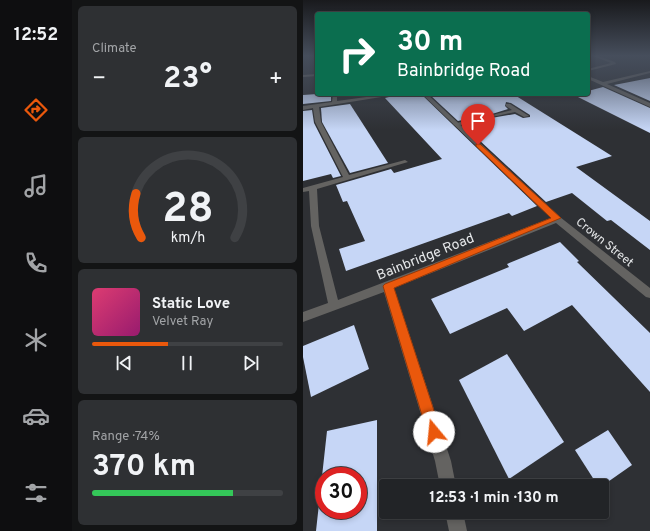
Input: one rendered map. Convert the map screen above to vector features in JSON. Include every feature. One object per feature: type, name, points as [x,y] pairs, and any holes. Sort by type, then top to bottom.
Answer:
[{"type":"street","points":[[596,81],[650,105]]},
{"type":"street","points":[[602,84],[615,81]]},
{"type":"street","points":[[334,104],[335,96]]},
{"type":"street","points":[[303,108],[384,96]]},
{"type":"street","name":"Crown Street","points":[[426,96],[557,218],[650,294]]},
{"type":"street","points":[[508,105],[526,116]]},
{"type":"street","points":[[316,107],[318,122],[347,178]]},
{"type":"street","points":[[494,116],[516,110]]},
{"type":"street","points":[[456,124],[476,120]]},
{"type":"street","points":[[303,190],[405,162]]},
{"type":"street","points":[[313,187],[315,226],[334,306]]},
{"type":"street","name":"Bainbridge Road","points":[[303,317],[388,286],[557,218]]},
{"type":"street","points":[[388,286],[443,462],[447,479]]},
{"type":"street","points":[[455,519],[457,531]]},
{"type":"building","points":[[636,81],[650,81],[650,101],[614,85]]},
{"type":"building","points":[[603,87],[650,108],[650,133],[576,96],[590,96],[590,90]]},
{"type":"building","points":[[315,94],[315,96],[331,96],[331,101],[303,104],[303,95]]},
{"type":"building","points":[[393,96],[423,96],[537,206],[512,216],[509,213],[346,271],[339,249],[365,241],[347,201],[343,202],[336,185],[391,169],[394,173],[442,159],[385,98]]},
{"type":"building","points":[[431,96],[516,96],[612,156],[576,167],[650,221],[650,250],[611,220],[607,221],[572,193],[546,202],[464,126],[478,122],[480,119],[476,117],[458,121]],"holes":[[[506,102],[511,103],[530,115],[530,117],[523,118],[515,114],[491,118],[492,114],[508,109],[505,106]]]},
{"type":"building","points":[[350,104],[388,163],[350,173],[322,122],[321,108]]},
{"type":"building","points":[[312,110],[314,123],[341,176],[333,178],[331,174],[303,181],[303,111]]},
{"type":"building","points":[[560,242],[579,261],[577,262],[650,333],[650,392],[572,305],[524,331],[507,308],[450,334],[431,299],[509,267],[507,264]]},
{"type":"building","points":[[354,325],[369,369],[311,397],[303,357],[303,346]]},
{"type":"building","points":[[507,354],[564,442],[509,479],[459,380]]},
{"type":"building","points":[[377,420],[377,531],[316,531],[317,519],[367,519],[367,467],[323,467],[327,431]]},
{"type":"building","points":[[608,430],[632,465],[609,481],[609,479],[594,479],[575,450]]},
{"type":"route","points":[[434,432],[388,286],[557,218],[478,145]]}]
